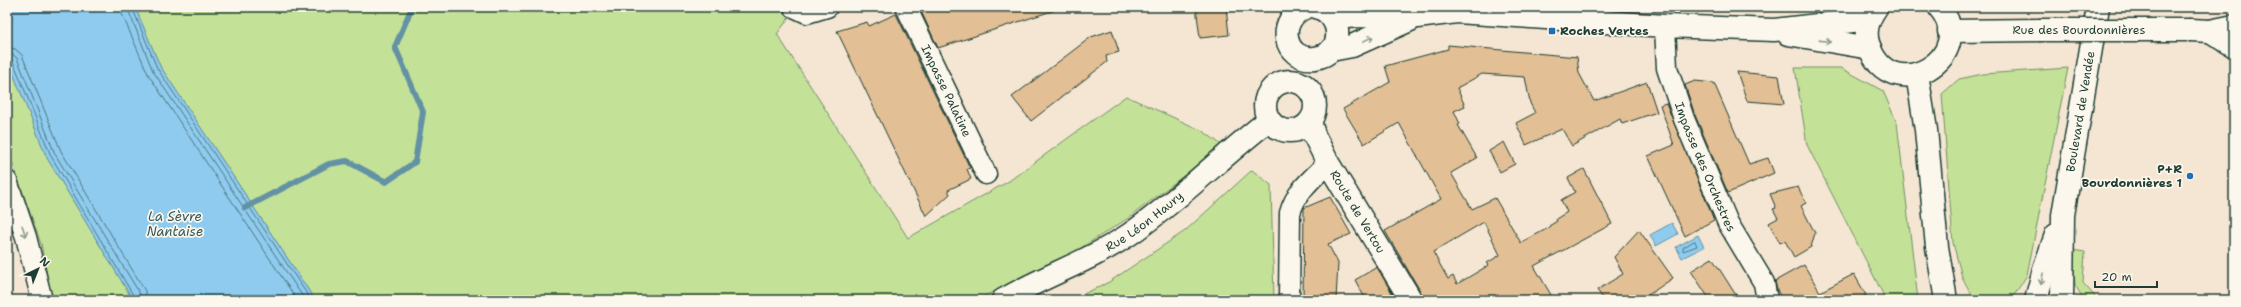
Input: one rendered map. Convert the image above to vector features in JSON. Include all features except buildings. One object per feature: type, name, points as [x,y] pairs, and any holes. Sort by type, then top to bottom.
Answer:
[{"type":"street","points":[[794,7],[807,13],[827,7]]},
{"type":"street","name":"Impasse Palatine","points":[[906,7],[986,174]]},
{"type":"street","points":[[1417,17],[1352,46],[1307,58],[1293,50],[1288,43],[1286,28],[1289,21],[1311,10],[1360,16],[1417,17],[1457,12],[1665,26],[1774,30],[1873,13],[1867,31],[1870,48],[1876,60],[1890,71],[1899,74],[1916,74],[1930,69],[1940,60],[1947,46],[1949,31],[1945,16],[1939,7]]},
{"type":"street","name":"Boulevard de Vendée","points":[[2062,300],[2063,215],[2098,7]]},
{"type":"street","points":[[1311,10],[1338,35],[1327,53],[1312,95]]},
{"type":"street","name":"Impasse des Orchestres","points":[[1665,26],[1667,68],[1684,119],[1728,223],[1764,283],[1767,300]]},
{"type":"street","name":"Rue des Bourdonnières","points":[[1949,31],[2200,31],[2234,26]]},
{"type":"street","points":[[1774,30],[1799,37],[1870,48]]},
{"type":"street","points":[[2200,31],[2234,46]]},
{"type":"street","points":[[1278,84],[1293,50]]},
{"type":"street","points":[[1916,74],[1926,130],[1937,247],[1948,297]]},
{"type":"street","points":[[1288,81],[1298,82],[1306,87],[1312,95],[1314,108],[1310,120],[1304,126],[1289,131],[1282,130],[1269,120],[1266,113],[1266,98],[1272,88],[1278,84],[1288,81]]},
{"type":"street","name":"Rue Léon Haury","points":[[1003,300],[1094,255],[1129,234],[1161,211],[1269,120]]},
{"type":"street","name":"Route de Vertou","points":[[1310,120],[1314,135],[1328,163],[1411,300]]},
{"type":"street","points":[[1289,300],[1290,213],[1298,192],[1328,163]]},
{"type":"street","points":[[7,181],[26,237],[42,300]]},
{"type":"street","name":"Boulevard de Vendée","points":[[2036,300],[2044,269],[2063,215]]},
{"type":"green space","points":[[135,7],[797,7],[777,34],[908,238],[1009,181],[1126,96],[1203,131],[1223,146],[1127,219],[1052,266],[975,300],[315,300],[160,66]]},
{"type":"green space","points":[[7,58],[47,158],[133,300],[52,300],[41,244],[7,148]]},
{"type":"green space","points":[[1795,68],[1841,68],[1883,91],[1897,123],[1918,300],[1886,300],[1807,145]]},
{"type":"green space","points":[[2068,68],[2027,275],[2013,297],[2004,300],[1974,299],[1962,277],[1953,243],[1942,94],[1959,79],[1983,74]]},
{"type":"green space","points":[[1252,170],[1271,185],[1274,300],[1071,300],[1109,282],[1185,231]]},
{"type":"green space","points":[[2072,250],[2085,252],[2083,283],[2098,300],[2084,300],[2075,285]]},
{"type":"water","name":"La Sèvre Nantaise","points":[[7,7],[135,7],[160,66],[315,300],[133,300],[47,158],[7,58]]},
{"type":"water","points":[[1672,223],[1678,234],[1656,246],[1650,235]]},
{"type":"water","points":[[1698,235],[1704,247],[1682,258],[1676,247]]},
{"type":"waterway","points":[[245,208],[329,164],[347,161],[386,182],[415,162],[423,112],[395,47],[412,7]]},
{"type":"place","name":"Roches Vertes","points":[[1552,31]]},
{"type":"place","name":"P+R Bourdonnières 1","points":[[2190,176]]}]
